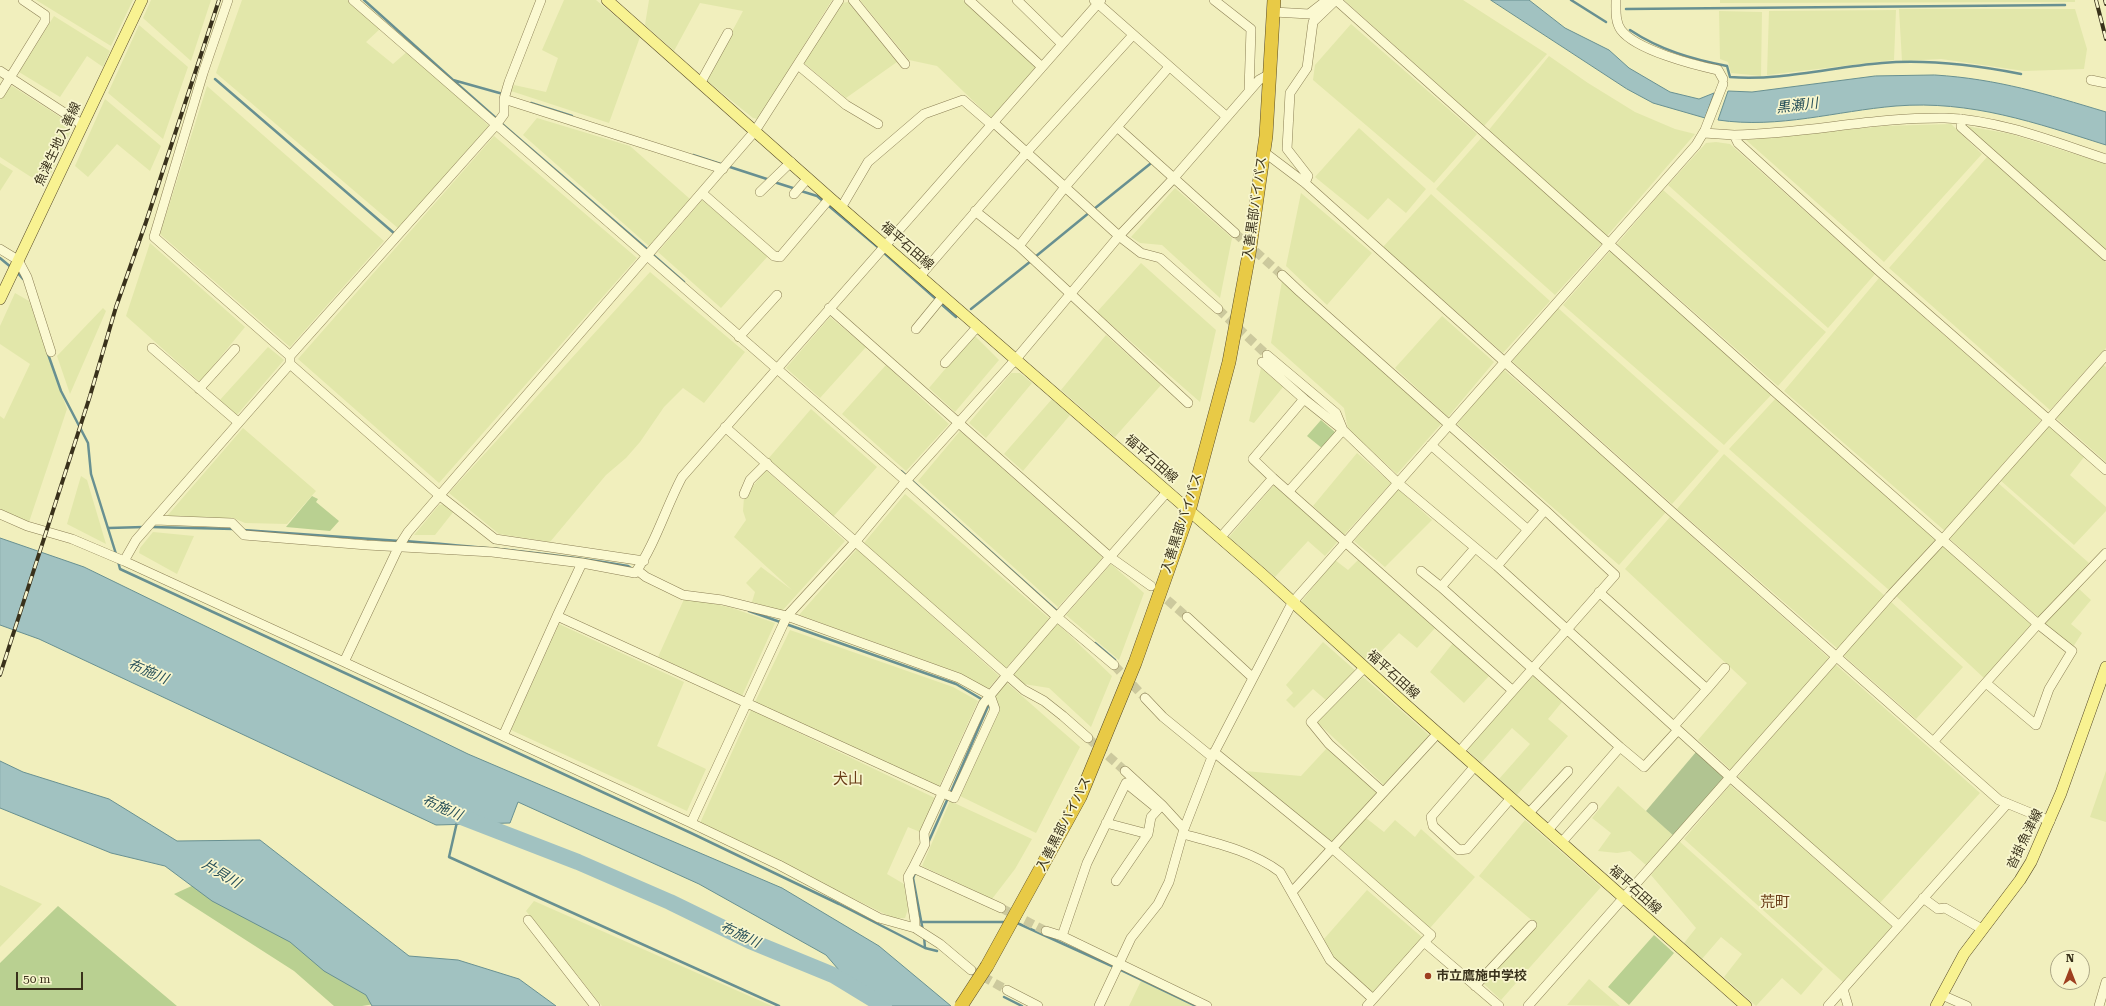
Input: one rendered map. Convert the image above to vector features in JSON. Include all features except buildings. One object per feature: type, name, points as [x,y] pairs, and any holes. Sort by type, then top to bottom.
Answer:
[{"type":"highway","name":"入善黒部バイパス","points":[[961,1006],[987,966],[1080,796],[1135,663],[1189,511],[1228,362],[1249,254],[1264,152],[1274,6]]},
{"type":"main road","name":"魚津生地入善線","points":[[0,299],[142,0]]},
{"type":"main road","name":"福平石田線","points":[[607,0],[830,198],[1220,538],[1746,1006]]},
{"type":"main road","name":"沓掛魚津線","points":[[1936,1006],[1964,954],[2020,880],[2031,862],[2050,820],[2106,668]]},
{"type":"street","points":[[0,94],[46,21],[46,15],[23,0]]},
{"type":"street","points":[[228,0],[203,73],[154,237],[439,495],[495,539],[644,561]]},
{"type":"street","points":[[353,0],[776,370],[906,481],[1057,617],[1114,665]]},
{"type":"street","points":[[124,562],[136,540],[155,520],[290,360],[496,125],[504,114],[504,99],[509,82],[541,0]]},
{"type":"street","points":[[344,662],[399,546],[408,532],[755,131],[839,0]]},
{"type":"street","points":[[853,0],[905,64]]},
{"type":"street","points":[[969,0],[1042,67]]},
{"type":"street","points":[[1016,0],[1062,44]]},
{"type":"street","points":[[1214,0],[1251,29],[1250,91]]},
{"type":"street","points":[[1274,6],[1309,14],[1327,0],[1336,0],[1776,393],[2038,624],[2072,651],[2049,689],[2036,725],[1986,683]]},
{"type":"street","points":[[1305,183],[1308,176],[1287,149],[1290,92],[1307,68],[1313,22],[1336,0]]},
{"type":"street","points":[[1099,1006],[1131,938],[1158,904],[1169,882],[1183,832],[1213,755],[1252,677],[1292,603],[1696,145],[1704,131],[1723,81],[1718,70],[1680,61],[1629,37],[1621,30],[1617,21],[1616,0]]},
{"type":"street","points":[[155,520],[232,523],[244,535],[492,552],[582,563],[635,573],[644,561],[668,505],[682,477],[725,426],[993,124],[1098,1],[1133,35],[1227,117]]},
{"type":"street","points":[[701,82],[728,33]]},
{"type":"street","points":[[920,276],[1027,152],[1133,35]]},
{"type":"street","points":[[798,65],[846,105],[878,124]]},
{"type":"street","points":[[1019,246],[1065,187],[1169,67]]},
{"type":"street","points":[[0,71],[83,125]]},
{"type":"street","points":[[691,823],[748,703],[787,616],[856,541],[906,481],[1016,359],[1119,236],[1173,179],[1259,80],[1270,74]]},
{"type":"street","points":[[2091,80],[2106,84]]},
{"type":"street","points":[[504,99],[723,169]]},
{"type":"street","points":[[842,208],[868,162],[924,114],[963,100],[1027,152],[1119,236],[1141,253],[1160,258],[1218,309]]},
{"type":"street","points":[[1704,131],[1734,136],[1765,135],[1894,119],[1961,120],[2017,129],[2106,159]]},
{"type":"street","points":[[1961,120],[1961,128],[2106,256]]},
{"type":"street","points":[[1117,127],[1173,179],[1235,233]]},
{"type":"street","points":[[1734,136],[1738,143],[1880,272],[2049,418],[2106,470]]},
{"type":"street","points":[[1264,152],[1305,183],[1504,362],[1999,800],[2050,820]]},
{"type":"street","points":[[760,192],[790,162]]},
{"type":"street","points":[[794,194],[808,178]]},
{"type":"street","points":[[702,193],[774,256],[780,257],[830,198]]},
{"type":"street","points":[[975,211],[1019,246],[1188,403]]},
{"type":"street","points":[[0,249],[18,260],[27,277],[51,352]]},
{"type":"street","points":[[1282,275],[1545,510],[1615,575],[1512,690],[1459,752]]},
{"type":"street","points":[[739,337],[777,295]]},
{"type":"street","points":[[916,329],[944,296]]},
{"type":"street","points":[[829,308],[1110,558],[1151,586]]},
{"type":"street","points":[[945,363],[978,326]]},
{"type":"street","points":[[152,348],[238,422]]},
{"type":"street","points":[[199,389],[235,349]]},
{"type":"street","points":[[1528,1006],[1731,778],[1890,596],[1943,539],[2106,355]]},
{"type":"street","points":[[1343,430],[1336,414],[1265,358],[1304,399],[1343,430],[1398,483],[1474,548],[1498,566],[1731,778],[1899,926]]},
{"type":"street","points":[[1304,399],[1253,459],[1512,690]]},
{"type":"street","points":[[725,426],[1024,690],[1044,700],[1088,738]]},
{"type":"street","points":[[1289,491],[1343,430]]},
{"type":"street","points":[[1431,445],[1528,530]]},
{"type":"street","points":[[744,494],[750,480],[767,463]]},
{"type":"street","points":[[1220,538],[1273,478]]},
{"type":"street","points":[[915,928],[908,877],[926,844],[924,832],[983,704],[1167,492]]},
{"type":"street","points":[[1498,566],[1545,510]]},
{"type":"street","points":[[0,514],[27,526],[72,539],[124,562],[691,823],[779,865],[879,918],[915,928],[940,944],[971,970]]},
{"type":"street","points":[[1441,587],[1474,548]]},
{"type":"street","points":[[1934,741],[2038,624],[2106,553]]},
{"type":"street","points":[[503,736],[582,563]]},
{"type":"street","points":[[637,570],[646,577],[683,595],[722,600],[787,616],[959,678],[990,695]]},
{"type":"street","points":[[1421,571],[1644,767],[1707,688],[1725,668]]},
{"type":"street","points":[[1599,592],[1707,688]]},
{"type":"street","points":[[557,616],[942,793]]},
{"type":"street","points":[[1188,617],[1252,677]]},
{"type":"street","points":[[1365,667],[1312,722],[1329,744],[1383,792]]},
{"type":"street","points":[[1125,772],[1183,832],[1234,848],[1280,872],[1330,960],[1370,1002],[1431,935],[1332,848],[1163,717],[1145,698]]},
{"type":"street","points":[[1292,892],[1438,733]]},
{"type":"street","points":[[1548,830],[1620,747]]},
{"type":"street","points":[[1475,766],[1431,817],[1433,826],[1459,850],[1467,849],[1511,798]]},
{"type":"street","points":[[1529,813],[1568,771]]},
{"type":"street","points":[[1062,936],[1079,882],[1126,783],[1160,807]]},
{"type":"street","points":[[1828,1006],[1922,898],[2007,804]]},
{"type":"street","points":[[1116,881],[1148,834],[1151,817],[1160,807]]},
{"type":"street","points":[[1561,843],[1593,807]]},
{"type":"street","points":[[1106,823],[1148,834]]},
{"type":"street","points":[[913,868],[1001,908]]},
{"type":"street","points":[[1922,898],[1938,909],[1945,908],[1982,929]]},
{"type":"street","points":[[528,920],[595,1006]]},
{"type":"street","points":[[1476,986],[1532,925]]},
{"type":"street","points":[[1046,930],[1062,936],[1208,1006]]},
{"type":"street","points":[[1424,942],[1499,1006]]},
{"type":"street","points":[[2099,1006],[2106,982]]},
{"type":"street","points":[[1843,989],[1848,1006]]},
{"type":"street","points":[[1006,990],[1038,1006]]},
{"type":"street","points":[[1942,995],[1967,1006]]},
{"type":"green space","points":[[36,0],[133,0],[111,46]]},
{"type":"green space","points":[[151,0],[211,0],[191,61],[143,18]]},
{"type":"green space","points":[[242,0],[348,0],[381,28],[366,42],[393,64],[409,50],[489,126],[399,229],[216,73]]},
{"type":"green space","points":[[564,0],[596,0],[640,37],[609,123],[511,91],[514,85],[546,92],[558,58],[542,50]]},
{"type":"green space","points":[[649,0],[832,0],[758,119],[753,118],[706,80],[743,11],[700,3],[674,51],[645,25]]},
{"type":"green space","points":[[860,0],[963,0],[1037,67],[991,118],[937,66],[909,60]]},
{"type":"green space","points":[[1344,0],[1463,0],[1547,54],[1484,126]]},
{"type":"green space","points":[[1720,0],[2075,0],[2075,2],[1720,3]]},
{"type":"green space","points":[[848,2],[897,62],[846,98],[804,63],[842,3]]},
{"type":"green space","points":[[1899,9],[2075,9],[2087,49],[2084,69],[2024,71],[1941,59],[1902,61]]},
{"type":"green space","points":[[1896,10],[1894,60],[1767,75],[1769,11]]},
{"type":"green space","points":[[1719,11],[1762,12],[1761,76],[1731,73],[1728,62],[1720,59]]},
{"type":"green space","points":[[54,16],[110,51],[103,67],[87,56],[60,97],[19,72]]},
{"type":"green space","points":[[1351,24],[1477,134],[1434,183],[1313,80],[1315,65]]},
{"type":"green space","points":[[139,25],[188,67],[163,139],[108,93]]},
{"type":"green space","points":[[1549,56],[1588,83],[1635,112],[1675,129],[1695,134],[1607,236],[1488,131]]},
{"type":"green space","points":[[12,86],[68,122],[70,133],[45,186],[0,157],[0,100],[8,88]]},
{"type":"green space","points":[[207,86],[384,241],[290,347],[160,234]]},
{"type":"green space","points":[[105,99],[161,146],[150,171],[117,144],[88,177],[75,166]]},
{"type":"green space","points":[[537,118],[630,146],[690,199],[649,246],[523,135]]},
{"type":"green space","points":[[1951,124],[1982,154],[1884,262],[1746,140],[1884,126]]},
{"type":"green space","points":[[1966,126],[2011,134],[2106,164],[2106,251]]},
{"type":"green space","points":[[1359,128],[1426,189],[1406,213],[1388,198],[1368,220],[1315,177]]},
{"type":"green space","points":[[494,136],[637,258],[439,483],[298,359]]},
{"type":"green space","points":[[1482,137],[1602,243],[1555,295],[1436,189]]},
{"type":"green space","points":[[1716,142],[1730,144],[1875,274],[1828,328],[1668,185],[1706,143]]},
{"type":"green space","points":[[1987,157],[2106,262],[2106,348],[2050,410],[1889,268]]},
{"type":"green space","points":[[0,163],[13,171],[0,191]]},
{"type":"green space","points":[[1175,188],[1232,238],[1220,298],[1162,245],[1140,243],[1131,237]]},
{"type":"green space","points":[[1663,190],[1826,332],[1778,386],[1617,244]]},
{"type":"green space","points":[[1301,193],[1372,253],[1327,305],[1286,266]]},
{"type":"green space","points":[[1431,194],[1550,301],[1503,353],[1383,247]]},
{"type":"green space","points":[[702,200],[768,256],[721,308],[658,252]]},
{"type":"green space","points":[[150,243],[245,327],[200,382],[126,316]]},
{"type":"green space","points":[[1611,250],[1772,394],[1724,445],[1563,305]]},
{"type":"green space","points":[[1141,263],[1216,330],[1200,402],[1097,312]]},
{"type":"green space","points":[[650,272],[745,352],[704,403],[683,388],[664,407],[640,442],[626,458],[606,475],[550,542],[499,534],[449,493]]},
{"type":"green space","points":[[1879,278],[2041,420],[1945,531],[1784,391]]},
{"type":"green space","points":[[1282,281],[1441,424],[1397,474],[1348,429],[1344,408],[1271,343]]},
{"type":"green space","points":[[15,293],[29,301],[67,409],[29,522],[0,509],[0,416],[4,419],[30,364],[0,344],[0,326]]},
{"type":"green space","points":[[103,308],[106,311],[70,394],[57,356]]},
{"type":"green space","points":[[1558,308],[1719,451],[1672,504],[1512,361]]},
{"type":"green space","points":[[1442,316],[1494,362],[1448,417],[1395,368]]},
{"type":"green space","points":[[830,317],[866,347],[820,398],[786,368]]},
{"type":"green space","points":[[974,335],[999,360],[955,412],[929,388]]},
{"type":"green space","points":[[1106,335],[1161,385],[1115,437],[1061,390]]},
{"type":"green space","points":[[268,347],[284,360],[236,416],[219,401]]},
{"type":"green space","points":[[2102,364],[2106,367],[2106,462],[2055,417]]},
{"type":"green space","points":[[886,365],[949,424],[906,471],[842,414]]},
{"type":"green space","points":[[1261,368],[1283,387],[1254,423],[1249,421]]},
{"type":"green space","points":[[1503,369],[1666,512],[1619,565],[1457,424]]},
{"type":"green space","points":[[1011,373],[1020,373],[1032,383],[986,438],[969,423]]},
{"type":"green space","points":[[1776,398],[1937,540],[1890,591],[1729,449]]},
{"type":"green space","points":[[1052,399],[1070,415],[1023,471],[1004,454]]},
{"type":"green space","points":[[811,409],[877,467],[833,517],[768,459]]},
{"type":"green space","points":[[1321,420],[1336,433],[1323,449],[1307,436]]},
{"type":"green space","points":[[2048,424],[2084,457],[2070,475],[2106,507],[2106,511],[2074,545],[2000,480]]},
{"type":"green space","points":[[243,428],[316,491],[287,524],[245,523],[233,518],[167,516]]},
{"type":"green space","points":[[960,431],[1103,558],[1058,607],[918,481]]},
{"type":"green space","points":[[1357,453],[1391,483],[1344,535],[1313,506]]},
{"type":"green space","points":[[1724,454],[1885,596],[1839,650],[1677,509]]},
{"type":"green space","points":[[766,470],[845,541],[782,611],[752,602],[755,592],[746,583],[761,567],[792,590],[734,537],[746,520],[743,511],[744,497]]},
{"type":"green space","points":[[81,476],[87,480],[106,544],[67,524]]},
{"type":"green space","points":[[1997,482],[2089,563],[2039,618],[1949,538]]},
{"type":"green space","points":[[1274,485],[1338,541],[1325,556],[1308,541],[1275,577],[1229,537]]},
{"type":"green space","points":[[1398,489],[1432,520],[1385,567],[1354,541]]},
{"type":"green space","points":[[905,494],[1050,619],[1006,668],[864,543]]},
{"type":"green space","points":[[312,496],[318,499],[316,502],[339,521],[330,531],[286,527]]},
{"type":"green space","points":[[445,504],[454,511],[435,535],[414,535],[439,505]]},
{"type":"green space","points":[[1670,517],[1830,659],[1732,771],[1698,740],[1747,683],[1625,569]]},
{"type":"green space","points":[[153,532],[194,536],[177,574],[139,553],[140,548]]},
{"type":"green space","points":[[1943,544],[2033,625],[1985,679],[1896,596]]},
{"type":"green space","points":[[857,549],[999,676],[988,689],[962,674],[799,615]]},
{"type":"green space","points":[[1335,560],[1348,570],[1358,560],[1435,628],[1417,648],[1399,633],[1369,664],[1301,602]]},
{"type":"green space","points":[[1111,564],[1144,593],[1119,660],[1066,615]]},
{"type":"green space","points":[[2078,588],[2091,600],[2071,624],[2082,633],[2073,647],[2044,624]]},
{"type":"green space","points":[[685,597],[732,608],[775,623],[742,696],[658,657]]},
{"type":"green space","points":[[1890,601],[1963,667],[1916,719],[1843,655]]},
{"type":"green space","points":[[1057,623],[1112,676],[1091,727],[1049,688],[1024,684],[1013,674]]},
{"type":"green space","points":[[559,624],[684,682],[657,746],[706,769],[687,811],[511,730]]},
{"type":"green space","points":[[790,630],[953,687],[978,701],[939,787],[755,702]]},
{"type":"green space","points":[[1323,642],[1356,671],[1327,701],[1313,689],[1294,708],[1286,700],[1293,693],[1286,685]]},
{"type":"green space","points":[[1453,643],[1489,676],[1464,703],[1430,672]]},
{"type":"green space","points":[[1835,664],[1980,793],[1879,904],[1738,777]]},
{"type":"green space","points":[[1361,675],[1430,736],[1385,786],[1317,722]]},
{"type":"green space","points":[[1534,676],[1562,702],[1548,719],[1568,736],[1517,795],[1499,779],[1530,744],[1512,728],[1481,763],[1468,751],[1469,747],[1530,677]]},
{"type":"green space","points":[[1006,682],[1080,747],[1036,833],[960,796],[1000,710],[995,695]]},
{"type":"green space","points":[[751,710],[935,798],[920,832],[908,827],[887,874],[904,884],[908,909],[905,918],[893,918],[700,823]]},
{"type":"green space","points":[[1327,748],[1378,793],[1331,843],[1245,771],[1301,776]]},
{"type":"green space","points":[[1696,752],[1726,779],[1675,837],[1646,811]]},
{"type":"green space","points":[[2106,771],[2106,822],[2090,817]]},
{"type":"green space","points":[[1730,785],[1893,927],[1843,982],[1684,839]]},
{"type":"green space","points":[[1618,786],[1675,837],[1647,866],[1630,851],[1617,853],[1598,851],[1611,833],[1592,818]]},
{"type":"green space","points":[[950,801],[1032,839],[1015,869],[992,899],[922,866]]},
{"type":"green space","points":[[1366,818],[1384,832],[1395,820],[1415,837],[1421,829],[1475,877],[1430,928],[1337,847]]},
{"type":"green space","points":[[1525,820],[1601,887],[1501,1000],[1484,984],[1535,923],[1479,876]]},
{"type":"green space","points":[[1679,841],[1823,969],[1801,995],[1782,978],[1756,1006],[1724,977],[1742,954],[1721,937],[1702,959],[1684,943],[1696,928],[1651,875]]},
{"type":"green space","points":[[216,875],[387,1002],[362,1006],[334,1006],[294,971],[174,894]]},
{"type":"green space","points":[[0,885],[42,904],[0,947]]},
{"type":"green space","points":[[1367,890],[1423,938],[1373,994],[1333,959],[1324,939]]},
{"type":"green space","points":[[534,901],[772,1006],[602,1006],[526,911]]},
{"type":"green space","points":[[58,906],[177,1006],[0,1006],[0,963]]},
{"type":"green space","points":[[1654,935],[1674,953],[1629,1005],[1608,987]]},
{"type":"green space","points":[[1589,979],[1620,1006],[1567,1005]]},
{"type":"green space","points":[[1141,981],[1198,1006],[1129,1006]]},
{"type":"water","points":[[1491,0],[1529,0],[1565,28],[1609,50],[1629,68],[1670,92],[1699,99],[1714,93],[1705,118],[1653,103],[1627,89]]},
{"type":"water","name":"黒瀬川","points":[[1935,75],[1980,80],[2022,88],[2106,112],[2106,145],[2029,121],[1951,106],[1896,106],[1785,121],[1741,122],[1718,120],[1728,91],[1752,92],[1875,76]]},
{"type":"water","points":[[0,538],[84,567],[468,754],[782,888],[879,946],[951,1006],[870,1006],[826,955],[699,884],[518,802],[510,823],[436,825],[39,639],[0,625]]},
{"type":"water","name":"片貝川","points":[[0,761],[23,772],[109,799],[177,841],[260,840],[409,956],[458,960],[519,979],[556,1006],[372,1006],[366,995],[324,971],[290,942],[212,901],[165,866],[111,853],[0,808]]},
{"type":"waterway","points":[[364,0],[453,80],[503,94]]},
{"type":"waterway","points":[[1571,0],[1606,22]]},
{"type":"waterway","points":[[1626,9],[2065,5]]},
{"type":"waterway","points":[[1630,30],[1653,43],[1677,53],[1727,66],[1730,77],[1768,77],[1899,62],[1934,62],[2021,74]]},
{"type":"waterway","points":[[215,79],[395,234]]},
{"type":"waterway","points":[[453,80],[497,119]]},
{"type":"waterway","points":[[531,103],[572,116]]},
{"type":"waterway","points":[[501,123],[648,250]]},
{"type":"waterway","points":[[693,155],[770,180]]},
{"type":"waterway","points":[[1094,209],[1150,164]]},
{"type":"waterway","points":[[774,182],[796,189]]},
{"type":"waterway","points":[[801,191],[817,196],[880,249]]},
{"type":"waterway","points":[[1035,257],[1090,212]]},
{"type":"waterway","points":[[883,252],[936,299]]},
{"type":"waterway","points":[[652,254],[684,282]]},
{"type":"waterway","points":[[0,258],[12,268]]},
{"type":"waterway","points":[[971,309],[1031,261]]},
{"type":"waterway","points":[[16,271],[23,279]]},
{"type":"waterway","points":[[940,303],[956,317]]},
{"type":"waterway","points":[[48,354],[61,391],[88,443],[91,474],[116,554]]},
{"type":"waterway","points":[[901,471],[1059,613]]},
{"type":"waterway","points":[[109,528],[144,527]]},
{"type":"waterway","points":[[151,527],[234,529]]},
{"type":"waterway","points":[[243,530],[400,541]]},
{"type":"waterway","points":[[405,541],[545,554],[600,561],[628,566],[631,568]]},
{"type":"waterway","points":[[118,561],[120,569],[691,833],[839,904],[925,948],[937,951]]},
{"type":"waterway","points":[[749,611],[956,684],[983,700]]},
{"type":"waterway","points":[[1095,643],[1115,660]]},
{"type":"waterway","points":[[950,794],[989,704]]},
{"type":"waterway","points":[[928,843],[948,798]]},
{"type":"waterway","name":"布施川","points":[[459,816],[578,862],[670,902],[750,941],[833,975],[884,1006]]},
{"type":"waterway","points":[[457,822],[449,857],[779,1006]]},
{"type":"waterway","points":[[915,873],[913,878],[923,931]]},
{"type":"waterway","points":[[922,922],[1006,922]]},
{"type":"waterway","points":[[1015,922],[1114,967]]},
{"type":"waterway","points":[[924,936],[925,948]]},
{"type":"waterway","points":[[1119,969],[1196,1006]]},
{"type":"waterway","points":[[1004,997],[1022,1006]]},
{"type":"tunnel","points":[[1235,233],[1282,275]]},
{"type":"tunnel","points":[[1218,309],[1267,355]]},
{"type":"tunnel","points":[[1157,591],[1187,617]]},
{"type":"tunnel","points":[[1114,665],[1145,698]]},
{"type":"tunnel","points":[[1088,738],[1125,771]]},
{"type":"tunnel","points":[[1001,908],[1046,931]]},
{"type":"tunnel","points":[[971,970],[1007,990]]},
{"type":"railway","points":[[0,675],[90,396],[116,307],[146,222],[219,0]]},
{"type":"railway","points":[[2096,0],[2106,39]]},
{"type":"railway","points":[[2105,0],[2106,4]]},
{"type":"place","name":"市立鷹施中学校","points":[[1428,976]]},
{"type":"district","name":"犬山","points":[[848,780]]},
{"type":"district","name":"荒町","points":[[1775,903]]}]
